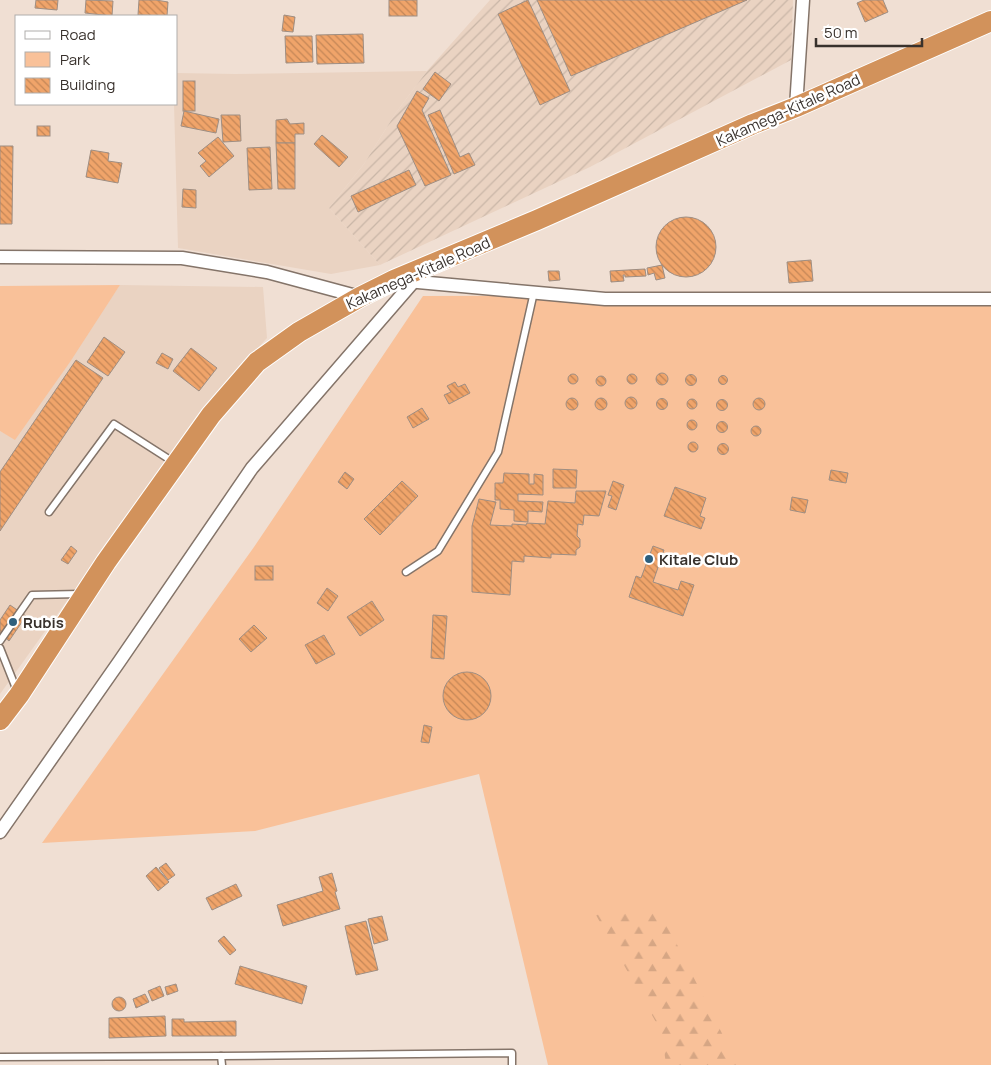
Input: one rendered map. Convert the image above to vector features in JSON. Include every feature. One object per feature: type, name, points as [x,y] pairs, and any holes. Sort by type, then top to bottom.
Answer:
[{"type":"highway","name":"Kakamega-Kitale Road","points":[[0,720],[19,695],[106,562],[211,415],[257,362],[298,332],[360,297],[404,281],[753,124],[991,21]]},
{"type":"street","points":[[796,107],[803,0]]},
{"type":"street","points":[[0,257],[182,258],[267,272],[360,297]]},
{"type":"street","points":[[0,832],[252,468],[404,281],[604,299],[991,299]]},
{"type":"lane","points":[[406,572],[438,551],[498,452],[534,292]]},
{"type":"lane","points":[[49,512],[114,424],[176,464]]},
{"type":"lane","points":[[0,641],[32,595],[86,594]]},
{"type":"lane","points":[[0,648],[19,695]]},
{"type":"lane","points":[[0,1057],[512,1053],[512,1065]]},
{"type":"lane","points":[[221,1056],[222,1065]]},
{"type":"shaded area","points":[[490,0],[793,0],[791,60],[590,167],[380,265],[329,208],[364,164],[395,114],[427,71]]},
{"type":"shaded area","points":[[427,71],[395,114],[364,164],[329,208],[380,265],[331,274],[178,248],[174,105],[178,105],[178,73]]},
{"type":"shaded area","points":[[120,285],[263,287],[267,338],[214,396],[0,694],[0,431],[15,439]]},
{"type":"green space","points":[[120,285],[70,362],[15,440],[0,431],[0,286]]},
{"type":"green space","points":[[991,294],[991,1065],[548,1065],[479,774],[255,831],[42,843],[254,547],[423,296]]},
{"type":"green space","points":[[658,907],[738,1065],[666,1065],[662,1033],[596,915]]},
{"type":"building","points":[[36,0],[58,0],[57,10],[35,8]]},
{"type":"building","points":[[86,0],[113,1],[112,15],[85,13]]},
{"type":"building","points":[[139,0],[168,2],[167,15],[138,15]]},
{"type":"building","points":[[389,0],[417,0],[417,16],[389,16]]},
{"type":"building","points":[[528,0],[570,91],[540,105],[498,14]]},
{"type":"building","points":[[537,0],[747,0],[571,76]]},
{"type":"building","points":[[864,0],[883,0],[888,12],[865,22],[857,3]]},
{"type":"building","points":[[284,15],[295,17],[293,32],[282,31]]},
{"type":"building","points":[[363,34],[364,63],[317,64],[316,35]]},
{"type":"building","points":[[285,36],[312,36],[313,62],[286,63]]},
{"type":"building","points":[[435,72],[451,84],[439,101],[423,89]]},
{"type":"building","points":[[183,81],[195,81],[195,111],[183,111]]},
{"type":"building","points":[[417,91],[429,98],[422,110],[451,175],[425,186],[397,126]]},
{"type":"building","points":[[440,110],[460,157],[469,153],[475,165],[454,174],[428,115]]},
{"type":"building","points":[[184,111],[219,119],[216,133],[181,126]]},
{"type":"building","points":[[221,115],[240,115],[241,141],[223,142]]},
{"type":"building","points":[[287,119],[290,124],[304,123],[304,134],[295,134],[295,143],[276,143],[276,120]]},
{"type":"building","points":[[37,126],[50,126],[50,136],[37,136]]},
{"type":"building","points":[[322,135],[348,157],[339,167],[314,144]]},
{"type":"building","points":[[218,137],[234,156],[209,177],[200,166],[206,161],[198,153]]},
{"type":"building","points":[[276,143],[295,143],[295,189],[278,189]]},
{"type":"building","points":[[0,146],[13,146],[12,224],[0,224]]},
{"type":"building","points":[[270,147],[272,189],[249,190],[247,148]]},
{"type":"building","points":[[91,150],[109,153],[108,161],[122,163],[118,183],[86,177]]},
{"type":"building","points":[[409,170],[416,185],[358,212],[351,196]]},
{"type":"building","points":[[183,189],[196,190],[196,208],[182,207]]},
{"type":"building","points":[[680,217],[692,217],[708,225],[714,235],[716,247],[714,259],[708,269],[692,277],[680,277],[664,269],[656,253],[656,241],[664,225]]},
{"type":"building","points":[[811,260],[813,281],[789,283],[787,262]]},
{"type":"building","points":[[662,265],[665,278],[656,280],[654,273],[648,275],[647,268]]},
{"type":"building","points":[[645,269],[646,276],[625,277],[623,275],[624,281],[611,282],[610,271]]},
{"type":"building","points":[[548,271],[559,271],[560,280],[549,281]]},
{"type":"building","points":[[104,337],[125,352],[108,376],[87,362]]},
{"type":"building","points":[[191,348],[217,368],[199,391],[173,371]]},
{"type":"building","points":[[162,353],[173,359],[168,369],[156,363]]},
{"type":"building","points":[[76,360],[103,378],[0,531],[0,472]]},
{"type":"building","points":[[660,373],[664,373],[668,379],[664,385],[660,385],[656,381],[656,377]]},
{"type":"building","points":[[571,374],[575,374],[578,379],[577,383],[571,384],[568,381],[568,377]]},
{"type":"building","points":[[630,374],[634,374],[637,379],[636,383],[630,384],[627,381],[627,377]]},
{"type":"building","points":[[691,374],[697,380],[691,386],[685,380]]},
{"type":"building","points":[[723,375],[728,380],[723,385],[718,380]]},
{"type":"building","points":[[599,376],[603,376],[606,381],[605,385],[599,386],[596,383],[596,379]]},
{"type":"building","points":[[455,382],[458,387],[465,384],[470,393],[449,404],[444,395],[451,392],[447,386]]},
{"type":"building","points":[[631,397],[637,403],[631,409],[625,403]]},
{"type":"building","points":[[572,398],[578,404],[572,410],[566,404]]},
{"type":"building","points":[[603,398],[606,399],[606,409],[599,410],[596,409],[595,402],[596,399]]},
{"type":"building","points":[[757,398],[761,398],[765,404],[761,410],[757,410],[753,406],[753,402]]},
{"type":"building","points":[[660,399],[664,399],[667,404],[666,408],[660,409],[657,406],[657,402]]},
{"type":"building","points":[[690,399],[694,399],[697,404],[696,408],[690,409],[687,406],[687,402]]},
{"type":"building","points":[[720,400],[724,400],[727,405],[726,409],[720,410],[717,407],[717,403]]},
{"type":"building","points":[[422,408],[429,419],[413,428],[407,417]]},
{"type":"building","points":[[692,420],[697,425],[692,430],[687,425]]},
{"type":"building","points":[[722,421],[728,427],[722,433],[716,427]]},
{"type":"building","points":[[754,426],[758,426],[761,431],[760,435],[754,436],[751,433],[751,429]]},
{"type":"building","points":[[691,442],[695,442],[698,447],[697,451],[691,452],[688,449],[688,445]]},
{"type":"building","points":[[723,443],[729,449],[723,455],[717,449]]},
{"type":"building","points":[[553,469],[577,470],[576,488],[553,488]]},
{"type":"building","points":[[831,470],[848,473],[846,483],[829,480]]},
{"type":"building","points":[[345,472],[354,479],[347,489],[338,482]]},
{"type":"building","points":[[504,473],[529,474],[529,484],[534,484],[534,474],[543,475],[543,495],[518,494],[518,501],[543,502],[542,512],[528,511],[528,522],[514,521],[514,510],[500,509],[500,500],[495,500],[495,483],[503,483]]},
{"type":"building","points":[[402,481],[418,496],[380,535],[364,519]]},
{"type":"building","points":[[613,481],[624,485],[616,510],[608,507],[612,496],[608,495]]},
{"type":"building","points":[[675,487],[706,498],[700,516],[705,518],[701,529],[664,516]]},
{"type":"building","points":[[576,491],[606,491],[599,516],[584,515],[583,525],[578,524],[577,536],[580,539],[580,547],[576,550],[576,555],[551,554],[551,558],[524,556],[524,562],[512,561],[510,595],[472,592],[472,526],[479,499],[496,502],[490,525],[545,524],[548,501],[575,503]]},
{"type":"building","points":[[792,497],[808,500],[805,513],[790,510]]},
{"type":"building","points":[[71,546],[77,551],[68,564],[61,560]]},
{"type":"building","points":[[653,546],[664,550],[653,582],[678,590],[681,581],[694,585],[683,616],[629,597],[636,576],[641,578]]},
{"type":"building","points":[[255,566],[273,566],[273,580],[255,580]]},
{"type":"building","points":[[327,588],[338,596],[328,611],[317,603]]},
{"type":"building","points":[[372,601],[384,620],[360,636],[347,617]]},
{"type":"building","points":[[10,605],[26,616],[9,641],[0,633],[0,620]]},
{"type":"building","points":[[433,615],[447,616],[444,659],[431,658]]},
{"type":"building","points":[[254,625],[267,638],[251,652],[239,639]]},
{"type":"building","points":[[324,635],[335,654],[316,664],[305,645]]},
{"type":"building","points":[[462,672],[472,672],[484,679],[491,691],[491,701],[484,713],[472,720],[462,720],[454,716],[447,709],[443,701],[443,691],[447,683],[454,676]]},
{"type":"building","points":[[424,725],[432,727],[429,743],[421,742]]},
{"type":"building","points":[[166,863],[175,875],[168,880],[159,868]]},
{"type":"building","points":[[156,867],[169,882],[158,891],[146,876]]},
{"type":"building","points":[[332,873],[340,909],[283,926],[277,905],[323,891],[319,877]]},
{"type":"building","points":[[236,884],[242,896],[212,910],[206,898]]},
{"type":"building","points":[[382,916],[388,940],[374,944],[368,919]]},
{"type":"building","points":[[366,921],[378,970],[356,975],[345,926]]},
{"type":"building","points":[[224,936],[236,950],[230,955],[218,941]]},
{"type":"building","points":[[240,966],[307,986],[302,1004],[235,984]]},
{"type":"building","points":[[176,984],[178,991],[167,995],[165,987]]},
{"type":"building","points":[[160,986],[164,996],[152,1001],[148,991]]},
{"type":"building","points":[[145,994],[149,1002],[136,1008],[133,999]]},
{"type":"building","points":[[116,997],[122,997],[126,1004],[122,1011],[116,1011],[112,1007],[112,1001]]},
{"type":"building","points":[[165,1016],[166,1036],[109,1038],[109,1018]]},
{"type":"building","points":[[172,1019],[184,1019],[184,1022],[236,1021],[236,1036],[172,1036]]},
{"type":"place","name":"Kitale Club","points":[[649,559]]},
{"type":"place","name":"Rubis","points":[[13,622]]}]
